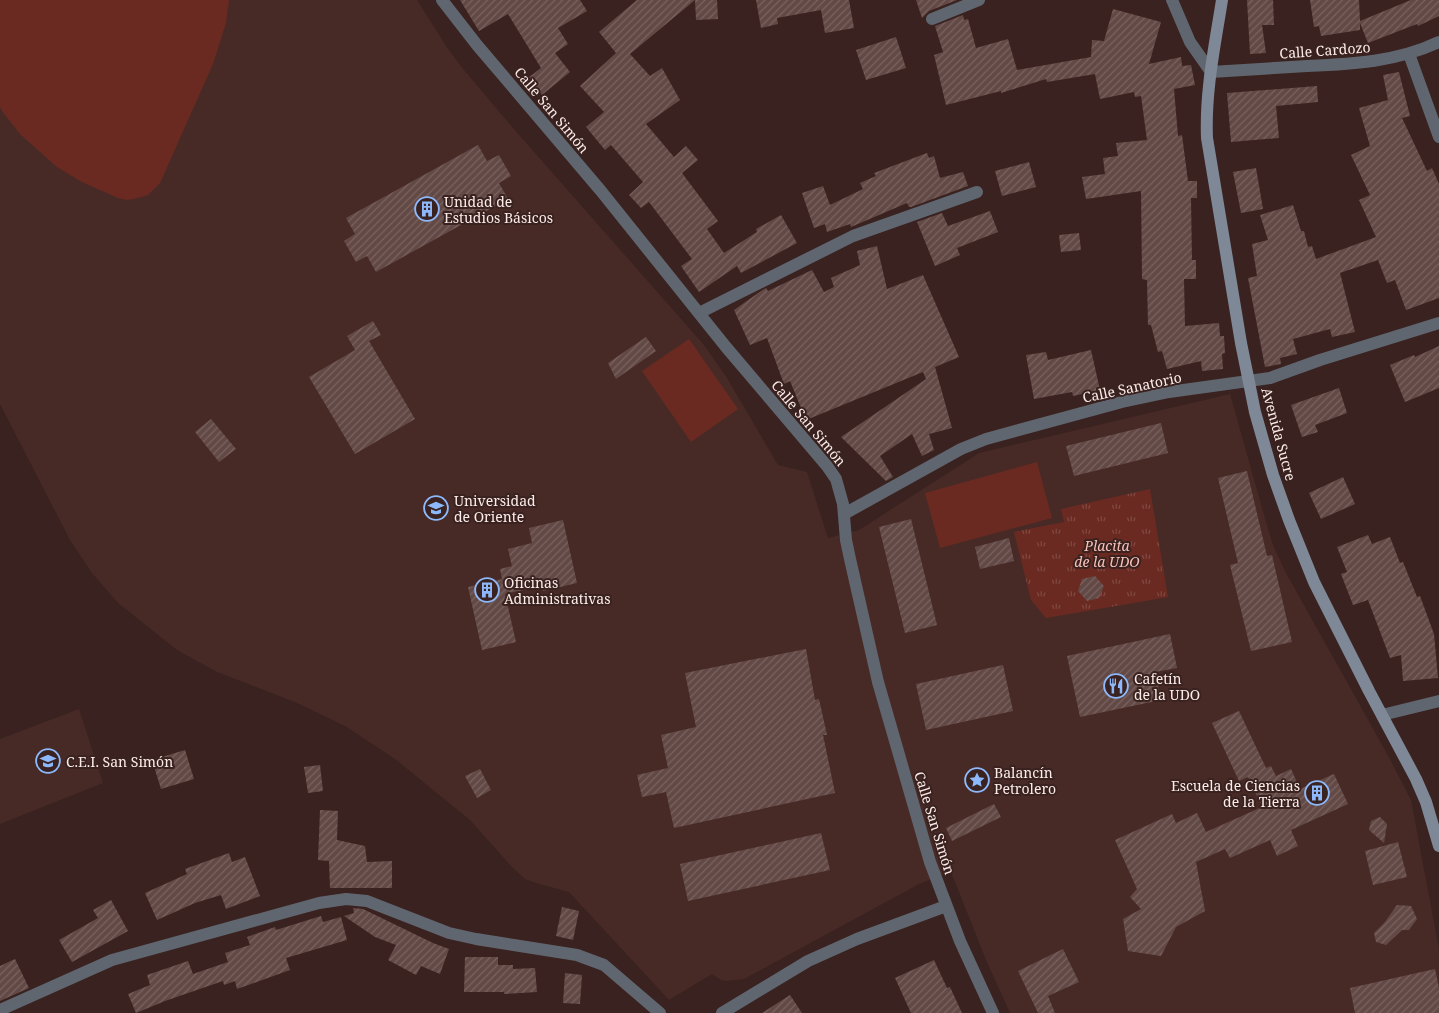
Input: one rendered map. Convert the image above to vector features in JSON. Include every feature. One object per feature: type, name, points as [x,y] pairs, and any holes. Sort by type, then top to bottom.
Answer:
[{"type":"street","name":"Calle San Simón","points":[[442,0],[483,52],[601,190],[699,314],[836,479],[843,504],[846,540],[878,682],[921,831],[946,906],[993,1013]]},
{"type":"street","points":[[932,19],[979,0]]},
{"type":"street","points":[[1172,0],[1190,42],[1211,72]]},
{"type":"street","name":"Avenida Sucre","points":[[1222,0],[1206,116],[1207,138],[1249,380],[1263,444],[1289,520],[1314,582],[1416,779],[1426,802],[1439,846]]},
{"type":"street","name":"Calle Cardozo","points":[[1211,72],[1347,64],[1382,60],[1409,54],[1439,42]]},
{"type":"street","points":[[1409,54],[1439,137]]},
{"type":"street","points":[[699,314],[853,236],[977,192]]},
{"type":"street","name":"Calle Sanatorio","points":[[844,514],[961,449],[986,439],[1122,402],[1169,392],[1260,380],[1280,375],[1439,323]]},
{"type":"street","points":[[1382,715],[1439,701]]},
{"type":"street","points":[[0,1010],[112,960],[319,903],[346,899],[366,901],[449,932],[476,939],[577,955],[593,960],[604,965],[660,1013]]},
{"type":"street","points":[[722,1013],[808,962],[866,936],[946,906]]},
{"type":"shaded area","name":"Universidad de Oriente","points":[[0,0],[417,0],[448,49],[464,70],[704,345],[727,378],[778,465],[807,472],[828,538],[859,530],[979,453],[1230,394],[1273,545],[1286,573],[1411,800],[1439,949],[1439,1013],[1010,1013],[986,960],[951,872],[921,883],[744,979],[726,981],[712,974],[669,1000],[569,892],[525,879],[470,820],[395,759],[345,726],[295,702],[217,672],[177,650],[118,603],[92,573],[70,540],[0,404]]},
{"type":"shaded area","name":"C.E.I. San Simón","points":[[79,709],[103,783],[0,824],[0,739]]},
{"type":"green space","points":[[0,0],[229,0],[226,23],[213,64],[160,183],[148,195],[127,200],[82,182],[57,167],[20,134],[2,111],[0,107]]},
{"type":"green space","points":[[689,339],[738,409],[691,442],[642,371]]},
{"type":"green space","points":[[1037,462],[1052,518],[940,548],[925,493]]},
{"type":"green space","name":"Placita de la UDO","points":[[1150,489],[1168,597],[1046,618],[1031,600],[1014,532],[1064,522],[1061,509]]},
{"type":"building","points":[[460,0],[580,0],[587,11],[558,28],[568,44],[555,53],[570,72],[542,95],[528,78],[541,68],[508,14],[479,31]]},
{"type":"building","points":[[637,0],[695,0],[630,54],[650,76],[662,68],[680,100],[646,124],[674,157],[686,146],[698,160],[682,173],[718,221],[707,229],[724,253],[757,232],[756,229],[781,215],[797,243],[741,273],[737,266],[699,292],[681,266],[692,259],[649,202],[641,208],[629,195],[643,182],[611,145],[605,150],[586,127],[604,112],[580,86],[616,53],[599,32]]},
{"type":"building","points":[[695,0],[717,0],[718,19],[696,20]]},
{"type":"building","points":[[756,0],[849,0],[854,28],[825,33],[821,10],[777,18],[778,24],[761,28]]},
{"type":"building","points":[[916,0],[957,0],[929,11],[922,18]]},
{"type":"building","points":[[1247,0],[1273,0],[1274,25],[1262,25],[1266,53],[1250,54]]},
{"type":"building","points":[[1310,0],[1359,0],[1360,21],[1411,0],[1439,0],[1439,16],[1418,26],[1417,24],[1368,43],[1360,23],[1360,30],[1321,36],[1319,26],[1314,27]]},
{"type":"building","points":[[1113,9],[1161,22],[1149,64],[1181,57],[1182,66],[1191,65],[1195,85],[1174,89],[1178,136],[1182,135],[1188,181],[1197,181],[1197,198],[1191,198],[1192,260],[1196,260],[1196,279],[1184,279],[1185,326],[1219,323],[1220,336],[1224,336],[1225,353],[1222,354],[1223,369],[1202,371],[1201,361],[1167,369],[1162,351],[1158,352],[1151,325],[1148,325],[1147,280],[1142,279],[1141,191],[1086,199],[1082,177],[1105,174],[1103,158],[1118,156],[1116,143],[1147,140],[1141,96],[1135,97],[1134,92],[1100,99],[1095,74],[1047,82],[1046,79],[1001,93],[1001,91],[946,105],[934,55],[943,52],[935,26],[963,15],[964,20],[968,19],[976,48],[1008,39],[1017,70],[1091,57],[1092,40],[1104,41]]},
{"type":"building","points":[[896,37],[906,68],[866,80],[856,50]]},
{"type":"building","points":[[1399,72],[1410,116],[1402,118],[1427,171],[1432,168],[1439,184],[1439,298],[1406,310],[1395,280],[1387,283],[1378,260],[1340,273],[1355,332],[1332,337],[1330,329],[1293,339],[1297,354],[1280,358],[1281,364],[1265,367],[1248,278],[1257,276],[1252,244],[1268,240],[1260,215],[1293,205],[1301,231],[1304,231],[1308,247],[1312,246],[1316,259],[1376,237],[1359,200],[1370,195],[1351,155],[1370,146],[1359,108],[1388,100],[1383,75]]},
{"type":"building","points":[[1317,86],[1318,102],[1276,106],[1279,138],[1231,142],[1227,93]]},
{"type":"building","name":"Unidad de Estudios Básicos","points":[[478,145],[487,161],[499,155],[511,176],[499,183],[508,199],[376,272],[367,256],[356,262],[344,241],[355,234],[346,218]]},
{"type":"building","points":[[927,153],[929,158],[934,156],[940,178],[963,172],[968,186],[911,207],[907,203],[851,227],[850,224],[827,232],[825,224],[814,228],[802,193],[823,186],[830,205],[863,189],[860,183],[876,176],[874,173]]},
{"type":"building","points":[[1029,162],[1036,187],[1002,196],[995,171]]},
{"type":"building","points":[[1256,168],[1263,209],[1241,213],[1233,172]]},
{"type":"building","points":[[990,211],[998,232],[957,248],[960,255],[935,266],[917,222],[942,213],[948,226]]},
{"type":"building","points":[[1079,233],[1081,250],[1061,252],[1059,235]]},
{"type":"building","points":[[877,246],[887,289],[923,275],[959,357],[935,367],[952,428],[929,434],[934,450],[922,456],[912,434],[880,456],[893,477],[886,481],[841,437],[926,379],[923,372],[806,420],[790,381],[784,384],[767,338],[750,345],[734,310],[766,288],[768,291],[812,270],[824,292],[834,287],[831,278],[860,265],[857,251]]},
{"type":"building","points":[[373,321],[381,335],[369,341],[415,419],[355,454],[309,377],[355,350],[347,336]]},
{"type":"building","points":[[646,337],[656,351],[616,379],[608,363]]},
{"type":"building","points":[[1439,346],[1439,388],[1405,402],[1390,365],[1414,355],[1415,357]]},
{"type":"building","points":[[1091,350],[1100,390],[1073,396],[1072,392],[1034,399],[1026,355],[1046,352],[1048,360]]},
{"type":"building","points":[[1339,388],[1347,413],[1315,425],[1318,432],[1302,437],[1291,405]]},
{"type":"building","points":[[211,419],[236,449],[219,462],[195,432]]},
{"type":"building","points":[[1161,423],[1168,453],[1074,476],[1066,446]]},
{"type":"building","points":[[1247,471],[1267,556],[1272,555],[1292,642],[1251,651],[1230,565],[1238,563],[1218,478]]},
{"type":"building","points":[[1343,477],[1355,504],[1321,519],[1309,493]]},
{"type":"building","points":[[911,519],[937,625],[905,633],[879,527]]},
{"type":"building","name":"Oficinas Administrativas","points":[[563,520],[577,583],[543,591],[542,586],[505,594],[516,642],[482,650],[468,587],[502,579],[500,569],[512,566],[508,549],[532,543],[529,528]]},
{"type":"building","points":[[1368,535],[1372,544],[1390,537],[1400,563],[1403,562],[1417,597],[1420,596],[1434,634],[1438,678],[1403,681],[1401,655],[1390,658],[1368,600],[1353,605],[1341,574],[1347,572],[1337,547]]},
{"type":"building","points":[[1009,538],[1014,561],[980,569],[975,547]]},
{"type":"building","points":[[1095,576],[1104,586],[1099,598],[1087,601],[1078,591],[1082,579]]},
{"type":"building","name":"Cafetín de la UDO","points":[[1170,634],[1177,668],[1155,672],[1161,700],[1080,717],[1067,656]]},
{"type":"building","points":[[806,649],[815,700],[819,699],[827,735],[823,735],[835,793],[674,828],[666,792],[642,797],[637,775],[668,768],[661,735],[696,727],[685,673]]},
{"type":"building","points":[[1003,665],[1013,711],[926,730],[916,684]]},
{"type":"building","name":"Escuela de Ciencias de la Tierra","points":[[1239,711],[1266,768],[1271,766],[1276,776],[1291,769],[1300,789],[1334,774],[1348,804],[1291,830],[1298,846],[1277,856],[1270,840],[1230,858],[1225,849],[1196,862],[1205,911],[1176,927],[1161,956],[1128,951],[1123,919],[1141,909],[1130,897],[1137,889],[1115,840],[1172,814],[1176,823],[1197,813],[1206,832],[1262,807],[1248,777],[1239,781],[1212,723]]},
{"type":"building","points":[[185,750],[194,779],[161,789],[152,760]]},
{"type":"building","points":[[320,765],[323,791],[308,793],[304,767]]},
{"type":"building","points":[[480,769],[491,790],[477,798],[465,776]]},
{"type":"building","points":[[994,804],[1001,817],[952,841],[946,828]]},
{"type":"building","points":[[320,810],[338,811],[337,840],[365,846],[367,862],[392,861],[392,888],[330,888],[329,861],[318,860]]},
{"type":"building","points":[[1380,817],[1387,824],[1384,843],[1369,830],[1371,821]]},
{"type":"building","points":[[821,833],[830,870],[688,901],[680,864]]},
{"type":"building","points":[[1398,842],[1407,877],[1373,885],[1365,851]]},
{"type":"building","points":[[229,853],[232,862],[245,857],[260,896],[226,909],[221,895],[195,903],[157,920],[145,893],[187,874],[185,869]]},
{"type":"building","points":[[111,900],[128,931],[72,962],[59,940],[98,918],[93,910]]},
{"type":"building","points":[[1397,905],[1411,906],[1417,919],[1409,930],[1402,930],[1386,945],[1376,942],[1374,933],[1385,922]]},
{"type":"building","points":[[562,907],[579,911],[573,940],[556,936]]},
{"type":"building","points":[[353,908],[363,909],[449,949],[440,974],[421,966],[416,975],[388,960],[396,945],[375,937],[344,916],[354,913]]},
{"type":"building","points":[[321,916],[323,922],[341,917],[347,940],[286,958],[290,970],[237,989],[235,981],[224,985],[223,981],[136,1013],[128,994],[150,985],[147,975],[188,961],[193,974],[228,962],[225,953],[250,945],[247,937],[275,927],[276,930]]},
{"type":"building","points":[[1063,949],[1079,982],[1048,996],[1055,1013],[1038,1013],[1018,971]]},
{"type":"building","points":[[465,957],[498,957],[498,965],[513,965],[513,969],[535,968],[537,992],[504,994],[504,992],[464,992]]},
{"type":"building","points":[[15,959],[29,988],[0,1001],[0,966]]},
{"type":"building","points":[[934,960],[947,988],[950,987],[962,1013],[911,1013],[895,978]]},
{"type":"building","points":[[1435,969],[1439,988],[1439,1013],[1355,1013],[1350,988]]},
{"type":"building","points":[[565,973],[582,975],[580,1004],[563,1003]]},
{"type":"building","points":[[790,995],[802,1013],[762,1013]]},
{"type":"place","name":"Unidad de Estudios Básicos","points":[[427,209]]},
{"type":"place","name":"Universidad de Oriente","points":[[436,508]]},
{"type":"place","name":"Oficinas Administrativas","points":[[487,590]]},
{"type":"place","name":"Cafetín de la UDO","points":[[1116,686]]},
{"type":"place","name":"C.E.I. San Simón","points":[[48,761]]},
{"type":"place","name":"Balancín Petrolero","points":[[977,780]]},
{"type":"place","name":"Escuela de Ciencias de la Tierra","points":[[1317,793]]}]
